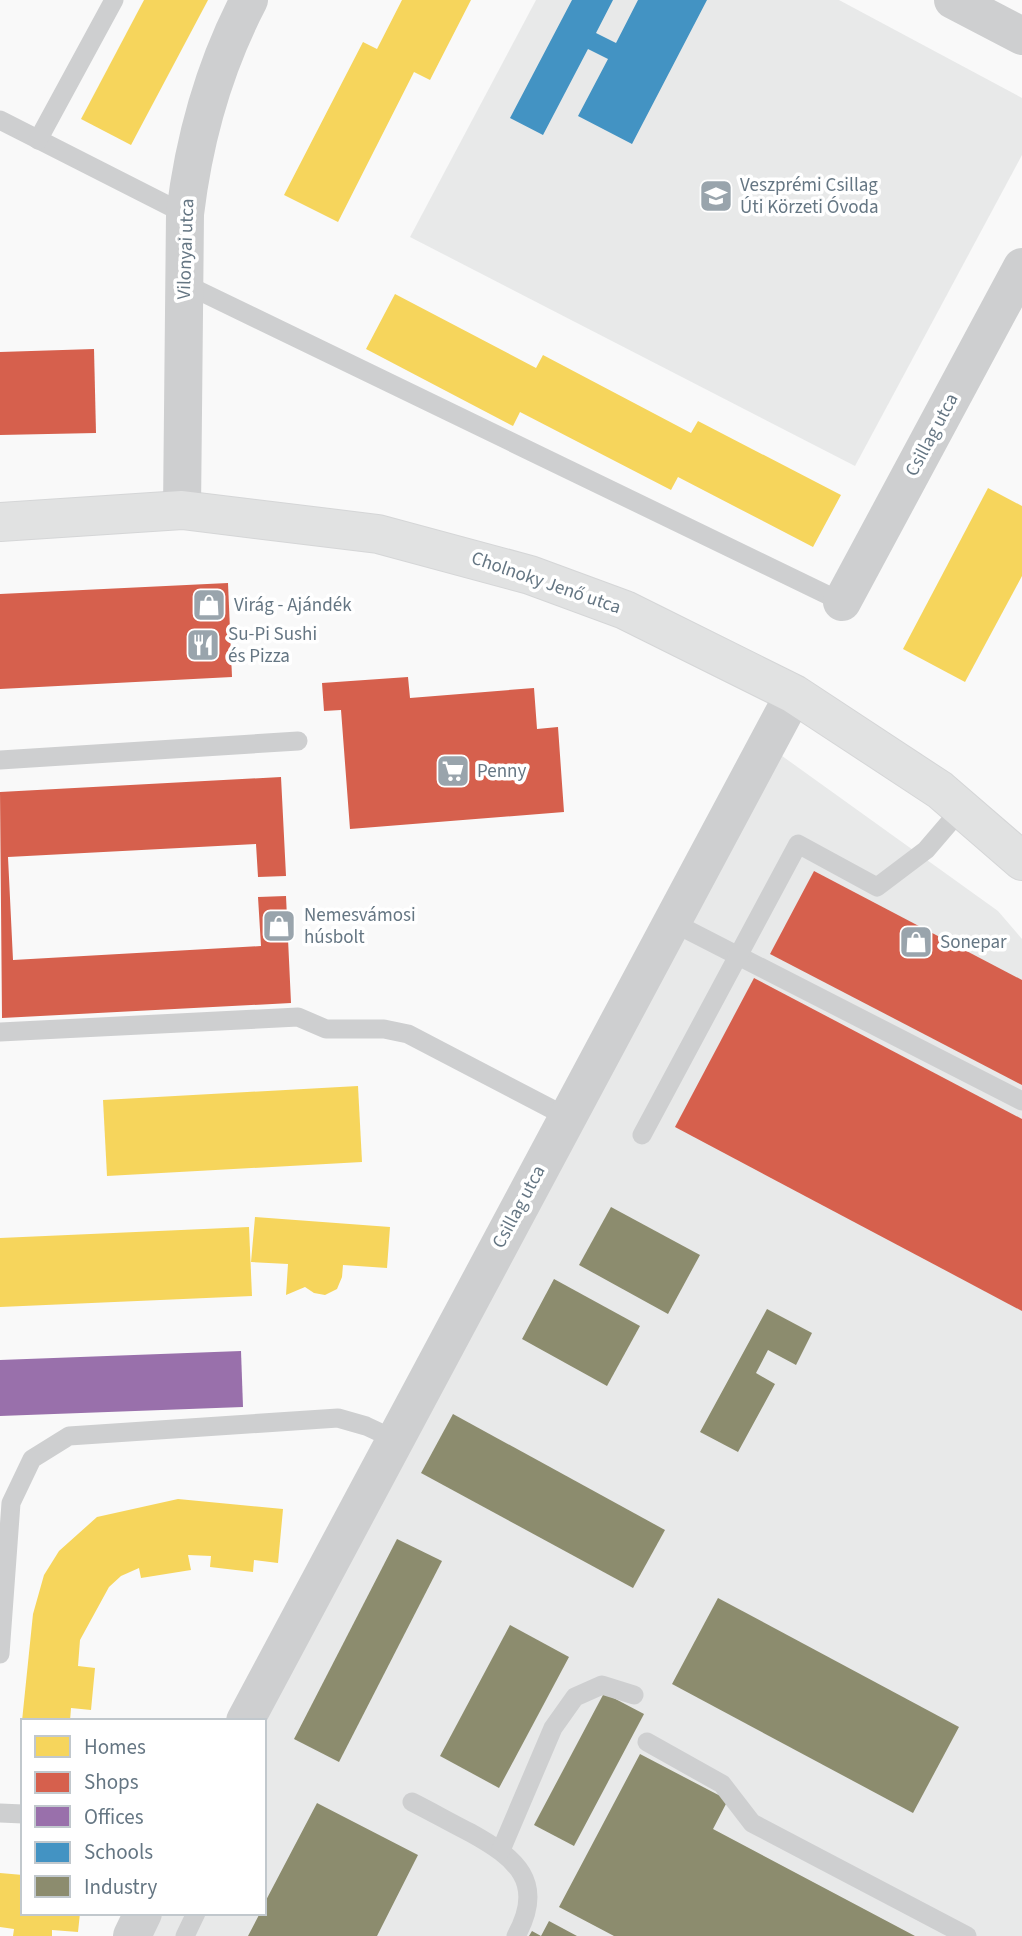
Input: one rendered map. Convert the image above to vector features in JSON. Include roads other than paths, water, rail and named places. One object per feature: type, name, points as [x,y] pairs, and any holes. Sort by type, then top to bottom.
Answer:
[{"type":"street","name":"Vilonyai utca","points":[[182,510],[185,214],[190,172],[200,127],[234,30],[249,0]]},
{"type":"street","points":[[953,0],[1022,36]]},
{"type":"street","name":"Csillag utca","points":[[842,602],[1022,267]]},
{"type":"street","name":"Cholnoky Jenő utca","points":[[0,522],[182,510],[378,534],[530,575],[625,610],[793,694],[940,790],[1022,861]]},
{"type":"street","name":"Csillag utca","points":[[246,1719],[793,694]]},
{"type":"street","points":[[132,1936],[142,1915]]},
{"type":"lane","points":[[38,140],[114,0]]},
{"type":"lane","points":[[0,120],[185,214]]},
{"type":"lane","points":[[185,284],[842,602]]},
{"type":"lane","points":[[0,760],[298,741]]},
{"type":"lane","points":[[642,1135],[798,844],[877,887],[926,850],[962,808]]},
{"type":"lane","points":[[672,922],[1022,1101]]},
{"type":"lane","points":[[0,1032],[298,1017],[326,1028],[384,1029],[408,1034],[568,1117]]},
{"type":"lane","points":[[0,1654],[11,1503],[32,1459],[69,1436],[338,1418],[366,1426],[396,1440]]},
{"type":"lane","points":[[502,1850],[553,1728],[575,1697],[602,1685],[634,1695]]},
{"type":"lane","points":[[647,1742],[722,1784],[752,1823],[967,1936]]},
{"type":"lane","points":[[412,1802],[502,1850],[515,1863],[524,1877],[528,1896],[528,1910],[516,1936]]},
{"type":"lane","points":[[0,1813],[21,1814]]},
{"type":"lane","points":[[185,1936],[195,1915]]},
{"type":"place","name":"Veszprémi Csillag Úti Körzeti Óvoda","points":[[716,196]]},
{"type":"place","name":"Virág - Ajándék","points":[[209,605]]},
{"type":"place","name":"Su-Pi Sushi és Pizza","points":[[203,645]]},
{"type":"place","name":"Penny","points":[[453,771]]},
{"type":"place","name":"Nemesvámosi húsbolt","points":[[279,926]]},
{"type":"place","name":"Sonepar","points":[[916,942]]}]
